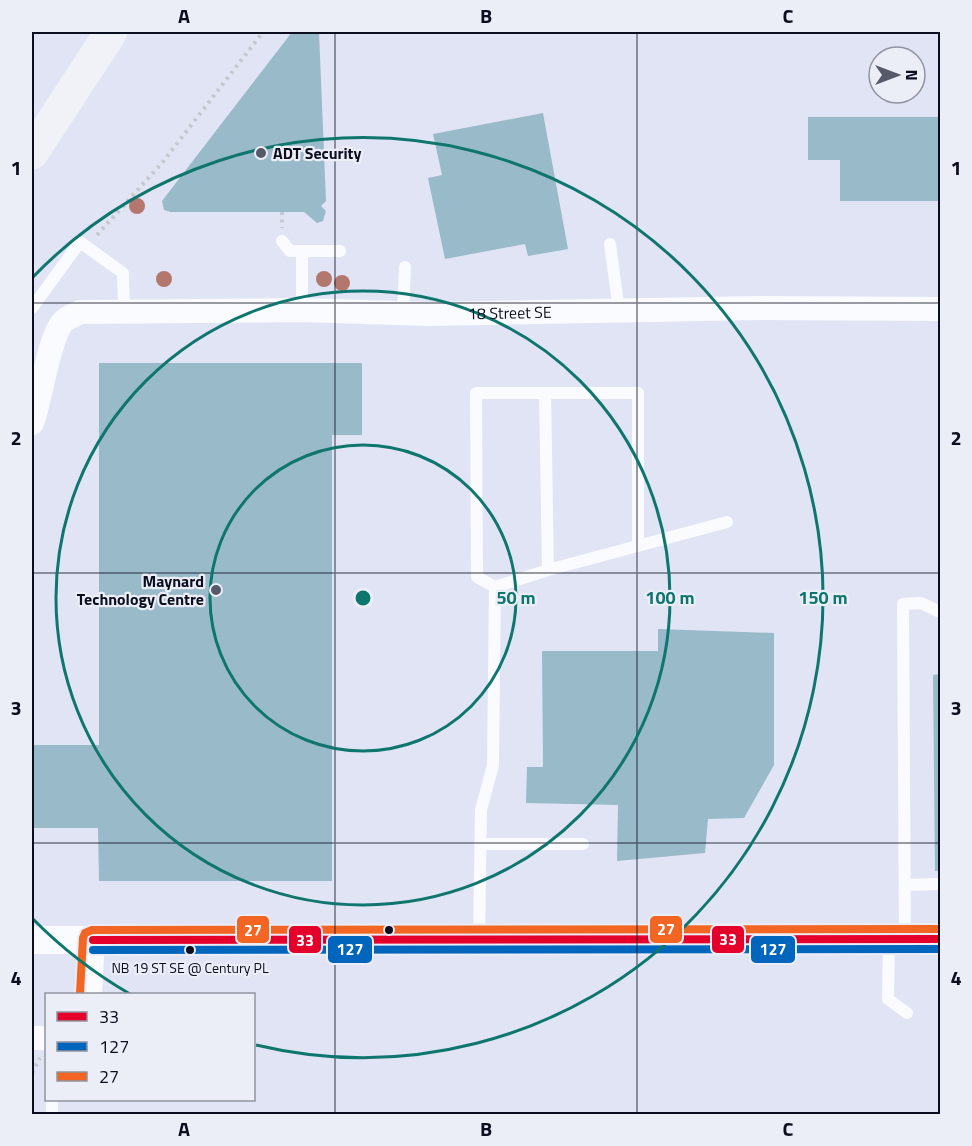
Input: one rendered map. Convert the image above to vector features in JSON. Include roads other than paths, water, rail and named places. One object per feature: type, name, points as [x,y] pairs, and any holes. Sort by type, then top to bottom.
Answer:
[{"type":"main road","points":[[32,153],[111,32]]},
{"type":"street","name":"18 Street SE","points":[[32,423],[39,405],[54,339],[63,321],[80,312],[940,309]]},
{"type":"street","points":[[32,940],[940,939]]},
{"type":"street","points":[[90,993],[93,940]]},
{"type":"lane","points":[[282,241],[290,251],[340,251]]},
{"type":"lane","points":[[32,308],[80,242],[123,273],[124,311]]},
{"type":"lane","points":[[610,244],[619,311]]},
{"type":"lane","points":[[302,251],[302,310]]},
{"type":"lane","points":[[403,312],[405,267]]},
{"type":"lane","points":[[638,546],[638,393],[476,393],[477,577],[495,587],[548,570],[638,546],[728,522]]},
{"type":"lane","points":[[545,393],[548,570]]},
{"type":"lane","points":[[479,939],[482,810],[493,765],[495,587]]},
{"type":"lane","points":[[907,1013],[888,999],[905,885],[903,604],[921,603],[940,612]]},
{"type":"lane","points":[[480,844],[583,844]]},
{"type":"lane","points":[[905,885],[940,884]]},
{"type":"place","name":"ADT Security","points":[[261,153]]},
{"type":"place","name":"Maynard Technology Centre","points":[[216,590]]},
{"type":"place","name":"NB 19 ST SE @ Century PL","points":[[190,950]]}]
